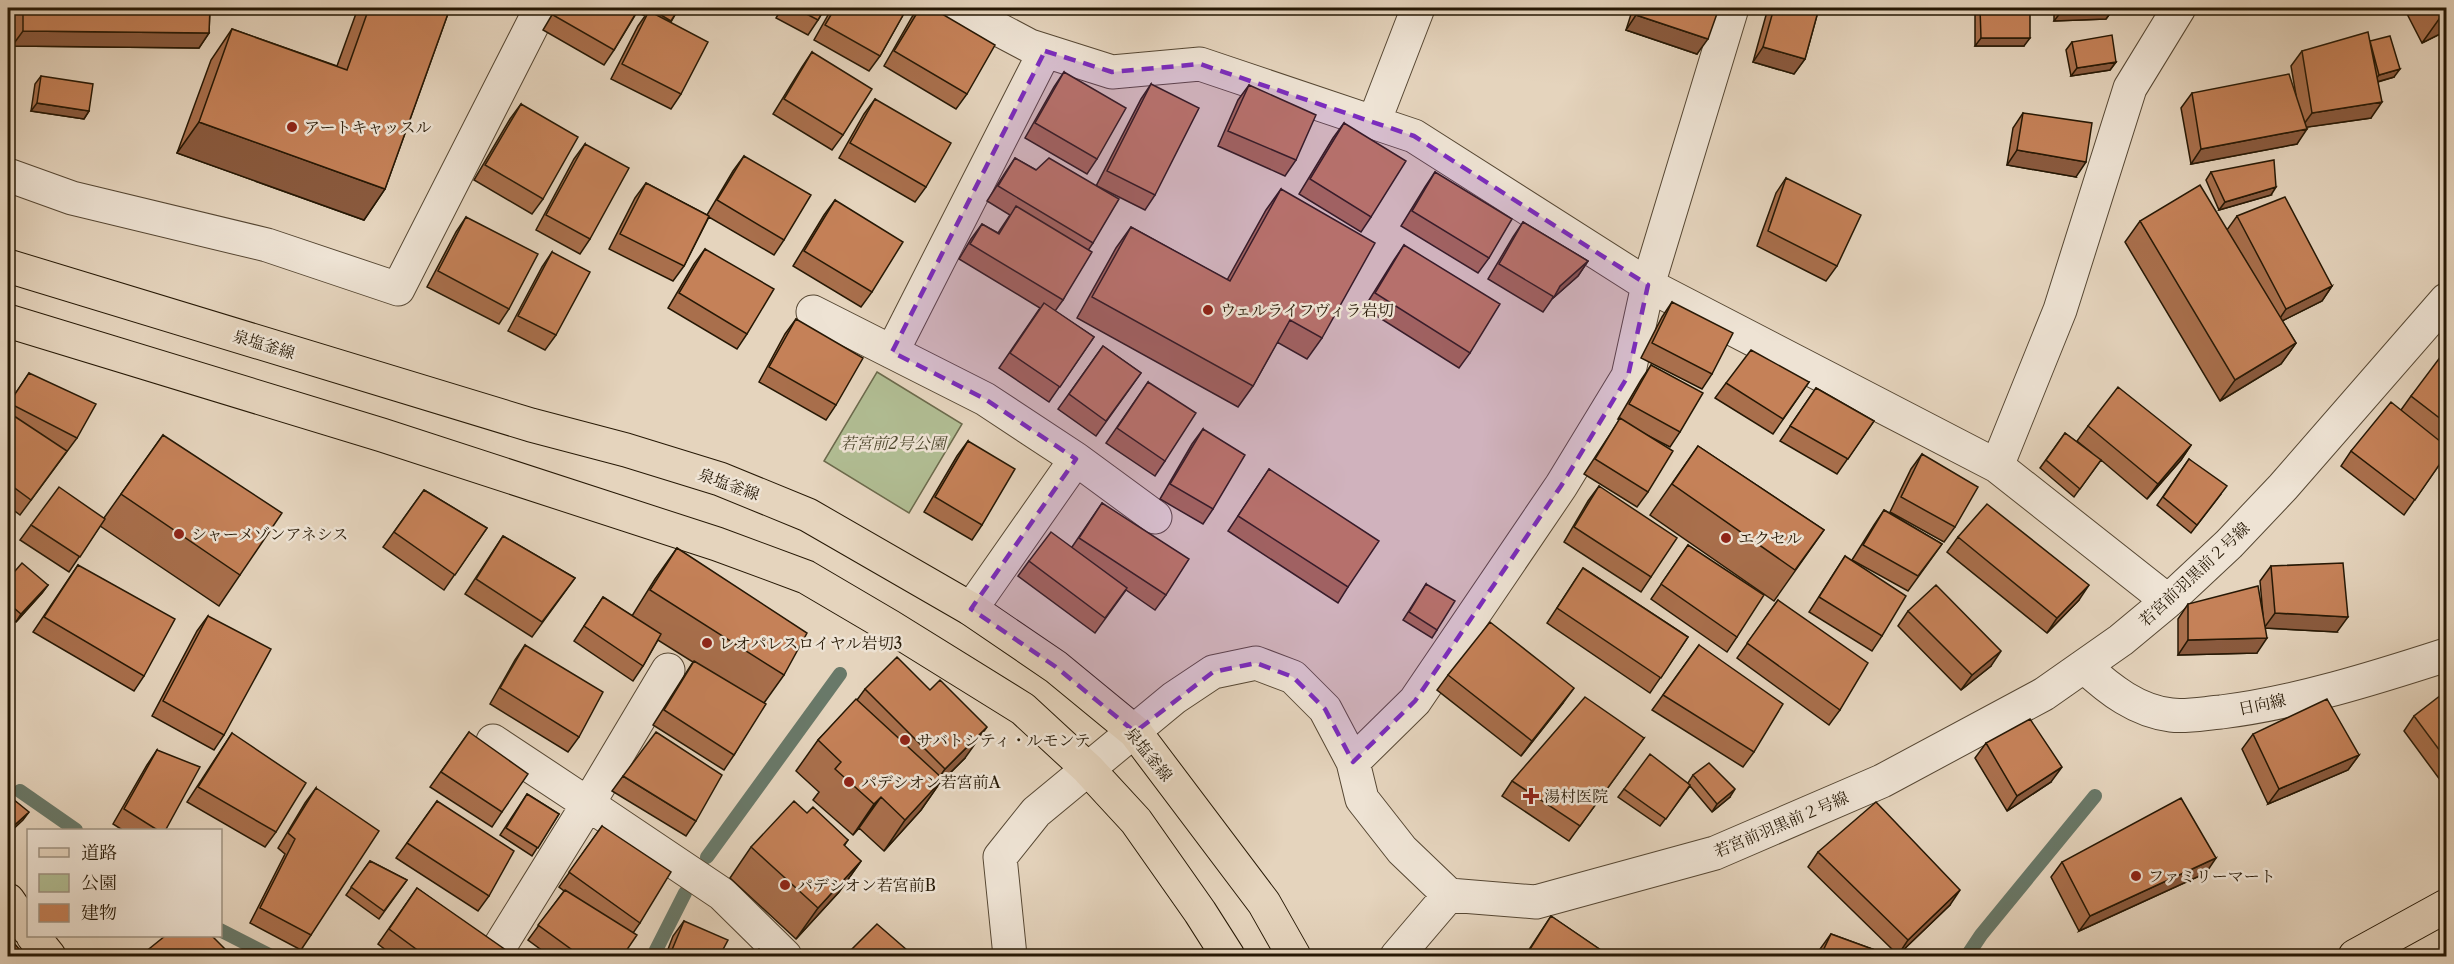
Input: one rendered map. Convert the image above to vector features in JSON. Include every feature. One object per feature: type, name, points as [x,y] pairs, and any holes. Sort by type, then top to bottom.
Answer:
[{"type":"main road","name":"泉塩釜線","points":[[8,266],[531,425],[626,450],[720,479],[808,515],[971,609],[1056,667],[1135,732],[1264,903],[1294,957]]},
{"type":"main road","points":[[8,321],[382,435],[717,544],[806,577],[1023,709],[1088,769],[1136,821],[1200,912],[1228,957]]},
{"type":"main road","points":[[8,900],[27,928]]},
{"type":"main road","points":[[2355,957],[2446,906]]},
{"type":"main road","points":[[34,937],[49,957]]},
{"type":"street","points":[[8,176],[72,198],[267,245],[398,289],[541,8]]},
{"type":"street","points":[[958,8],[1030,46],[1112,72],[1200,64],[1414,136],[1648,285],[1997,466],[2168,601]]},
{"type":"street","points":[[1374,122],[1418,8]]},
{"type":"street","points":[[1353,762],[1415,701],[1561,486],[1628,376],[1648,285],[1732,8]]},
{"type":"street","points":[[1997,466],[2060,310],[2130,88],[2179,8]]},
{"type":"street","points":[[892,352],[1046,51]]},
{"type":"street","name":"若宮前羽黒前２号線","points":[[1449,895],[1536,902],[1715,853],[1882,781],[2044,694],[2085,667],[2168,601],[2229,544],[2283,487],[2446,300]]},
{"type":"street","points":[[813,312],[986,399],[1076,459],[1155,517]]},
{"type":"street","points":[[971,609],[1076,459]]},
{"type":"street","name":"日向線","points":[[2085,667],[2108,689],[2139,706],[2172,715],[2250,708],[2385,675],[2446,655]]},
{"type":"street","points":[[1010,957],[1000,857],[1036,812],[1135,732],[1173,698],[1213,672],[1256,663],[1293,677],[1325,709],[1353,762],[1362,799],[1402,850],[1449,895],[1397,957]]},
{"type":"street","points":[[500,946],[668,670]]},
{"type":"street","points":[[493,741],[722,894],[785,957]]},
{"type":"highlighted area","points":[[1045,51],[1112,72],[1200,64],[1414,136],[1648,285],[1628,376],[1561,486],[1415,701],[1353,762],[1325,709],[1293,677],[1256,663],[1213,672],[1135,732],[1056,667],[971,609],[1076,459],[985,399],[892,352]]},
{"type":"green space","name":"若宮前2号公園","points":[[877,372],[962,424],[909,513],[824,461]]},
{"type":"building","points":[[23,8],[210,8],[209,33],[23,31]]},
{"type":"building","name":"アートキャッスル","points":[[369,8],[450,8],[385,189],[199,122],[232,29],[347,70]]},
{"type":"building","points":[[558,8],[639,8],[614,50],[553,15]]},
{"type":"building","points":[[649,8],[679,8],[671,21]]},
{"type":"building","points":[[795,8],[825,8],[818,20]]},
{"type":"building","points":[[835,8],[907,8],[880,56],[825,25]]},
{"type":"building","points":[[920,8],[932,8],[995,45],[967,94],[894,51]]},
{"type":"building","points":[[1639,8],[1719,8],[1708,39],[1636,15]]},
{"type":"building","points":[[1774,8],[1819,8],[1805,59],[1763,47]]},
{"type":"building","points":[[1980,8],[2030,8],[2030,38],[1981,38]]},
{"type":"building","points":[[649,11],[708,42],[681,94],[622,64]]},
{"type":"building","points":[[2368,32],[2382,102],[2312,113],[2302,51]]},
{"type":"building","points":[[2112,35],[2116,62],[2077,68],[2072,42]]},
{"type":"building","points":[[2390,36],[2400,69],[2379,75],[2370,41]]},
{"type":"building","points":[[812,52],[872,89],[843,135],[784,99]]},
{"type":"building","points":[[1064,72],[1126,108],[1097,159],[1035,123]]},
{"type":"building","points":[[2289,74],[2307,129],[2201,149],[2192,93]]},
{"type":"building","points":[[41,76],[93,84],[89,111],[37,103]]},
{"type":"building","points":[[1151,84],[1199,108],[1155,195],[1107,171]]},
{"type":"building","points":[[1249,85],[1316,115],[1296,160],[1228,131]]},
{"type":"building","points":[[875,99],[951,143],[926,187],[850,143]]},
{"type":"building","points":[[521,104],[578,137],[543,199],[485,165]]},
{"type":"building","points":[[2023,113],[2092,123],[2086,162],[2017,150]]},
{"type":"building","points":[[1344,123],[1406,161],[1371,217],[1310,179]]},
{"type":"building","points":[[585,144],[629,168],[590,239],[546,215]]},
{"type":"building","points":[[744,156],[811,195],[784,240],[717,200]]},
{"type":"building","points":[[1015,158],[1036,170],[1049,158],[1119,199],[1093,243],[998,186]]},
{"type":"building","points":[[2274,160],[2276,187],[2225,202],[2211,172]]},
{"type":"building","points":[[1435,172],[1512,219],[1489,258],[1412,211]]},
{"type":"building","points":[[1786,178],[1861,215],[1837,266],[1768,231]]},
{"type":"building","points":[[646,183],[709,216],[684,266],[620,234]]},
{"type":"building","points":[[2200,185],[2296,343],[2235,380],[2140,221]]},
{"type":"building","name":"ウェルライフヴィラ岩切","points":[[1281,189],[1375,243],[1322,338],[1290,320],[1253,386],[1092,297],[1131,227],[1230,281]]},
{"type":"building","points":[[2285,197],[2332,286],[2286,309],[2237,216]]},
{"type":"building","points":[[835,200],[903,242],[872,292],[804,251]]},
{"type":"building","points":[[1016,206],[1092,252],[1063,300],[970,244],[982,224],[999,234]]},
{"type":"building","points":[[466,217],[538,254],[509,309],[438,271]]},
{"type":"building","points":[[1523,222],[1588,261],[1560,286],[1554,297],[1499,264]]},
{"type":"building","points":[[1404,245],[1500,304],[1470,353],[1375,293]]},
{"type":"building","points":[[705,249],[774,289],[747,334],[679,293]]},
{"type":"building","points":[[552,252],[590,272],[556,335],[518,316]]},
{"type":"building","points":[[1672,302],[1733,333],[1712,374],[1652,343]]},
{"type":"building","points":[[1044,303],[1094,337],[1060,387],[1010,353]]},
{"type":"building","points":[[796,319],[863,358],[836,405],[769,367]]},
{"type":"building","points":[[1103,346],[1141,373],[1106,421],[1069,394]]},
{"type":"building","points":[[1751,350],[1809,382],[1783,419],[1726,383]]},
{"type":"building","points":[[2441,356],[2446,360],[2446,423],[2411,396]]},
{"type":"building","points":[[1651,365],[1703,393],[1680,432],[1629,404]]},
{"type":"building","points":[[29,373],[96,404],[77,438],[9,403]]},
{"type":"building","points":[[1148,382],[1196,413],[1165,461],[1117,428]]},
{"type":"building","points":[[2118,387],[2191,445],[2158,484],[2088,426]]},
{"type":"building","points":[[1816,388],[1874,421],[1848,459],[1790,426]]},
{"type":"building","points":[[2391,402],[2446,446],[2446,455],[2415,500],[2351,451]]},
{"type":"building","points":[[8,412],[67,451],[31,500],[8,483]]},
{"type":"building","points":[[1620,418],[1673,451],[1648,492],[1595,459]]},
{"type":"building","points":[[1203,429],[1245,455],[1213,509],[1170,484]]},
{"type":"building","points":[[2065,433],[2101,460],[2080,489],[2046,460]]},
{"type":"building","points":[[163,435],[282,513],[240,575],[121,494]]},
{"type":"building","points":[[968,441],[1015,469],[982,525],[935,497]]},
{"type":"building","points":[[1698,446],[1824,530],[1795,570],[1672,484]]},
{"type":"building","points":[[1922,454],[1978,487],[1955,527],[1901,497]]},
{"type":"building","points":[[2189,459],[2227,486],[2197,525],[2163,497]]},
{"type":"building","points":[[1269,469],[1379,541],[1348,587],[1238,516]]},
{"type":"building","points":[[1599,486],[1677,538],[1651,577],[1574,527]]},
{"type":"building","points":[[59,487],[105,519],[80,557],[31,525]]},
{"type":"building","points":[[424,490],[487,528],[455,575],[394,532]]},
{"type":"building","points":[[1102,503],[1189,559],[1166,595],[1079,538]]},
{"type":"building","points":[[1987,504],[2089,585],[2057,618],[1958,537]]},
{"type":"building","points":[[1884,510],[1942,544],[1918,576],[1863,545]]},
{"type":"building","points":[[1051,532],[1127,588],[1105,618],[1029,561]]},
{"type":"building","points":[[503,536],[575,578],[542,622],[476,579]]},
{"type":"building","points":[[1688,545],[1764,595],[1737,637],[1661,584]]},
{"type":"building","points":[[677,548],[807,633],[784,675],[650,590]]},
{"type":"building","points":[[1845,556],[1906,596],[1882,636],[1819,597]]},
{"type":"building","points":[[22,563],[48,585],[21,614],[8,603],[8,579]]},
{"type":"building","points":[[2343,563],[2348,617],[2275,613],[2271,566]]},
{"type":"building","points":[[78,565],[175,619],[144,676],[44,617]]},
{"type":"building","points":[[1583,568],[1688,637],[1661,678],[1557,608]]},
{"type":"building","points":[[1426,584],[1455,601],[1437,630],[1409,612]]},
{"type":"building","points":[[1936,585],[2001,651],[1972,675],[1908,611]]},
{"type":"building","points":[[2258,586],[2267,638],[2188,640],[2188,604]]},
{"type":"building","points":[[603,597],[661,634],[643,666],[584,626]]},
{"type":"building","points":[[1778,600],[1868,663],[1840,710],[1747,643]]},
{"type":"building","points":[[208,616],[271,649],[224,735],[163,701]]},
{"type":"building","points":[[1490,622],[1574,688],[1532,741],[1448,675]]},
{"type":"building","points":[[525,645],[603,692],[579,737],[500,688]]},
{"type":"building","points":[[1699,645],[1783,704],[1754,752],[1663,695]]},
{"type":"building","points":[[897,657],[930,690],[940,680],[987,727],[945,769],[865,689]]},
{"type":"building","points":[[694,661],[766,704],[734,755],[664,710]]},
{"type":"building","points":[[2441,695],[2446,702],[2446,759],[2414,716]]},
{"type":"building","points":[[1585,697],[1644,738],[1580,826],[1512,781]]},
{"type":"building","points":[[856,699],[943,779],[905,820],[881,797],[874,804],[835,769],[841,762],[818,740]]},
{"type":"building","points":[[2327,699],[2359,755],[2279,789],[2253,734]]},
{"type":"building","points":[[2030,719],[2062,767],[2017,796],[1986,743]]},
{"type":"building","points":[[469,732],[528,774],[502,812],[441,772]]},
{"type":"building","points":[[656,732],[722,775],[696,821],[623,776]]},
{"type":"building","points":[[232,733],[306,783],[276,832],[198,787]]},
{"type":"building","points":[[157,750],[200,767],[166,829],[156,829],[124,809]]},
{"type":"building","points":[[1650,754],[1690,785],[1666,819],[1624,789]]},
{"type":"building","points":[[1709,763],[1735,789],[1717,804],[1693,775]]},
{"type":"building","points":[[316,788],[379,831],[311,935],[260,908],[295,839],[288,833]]},
{"type":"building","points":[[527,794],[559,814],[538,848],[506,828]]},
{"type":"building","points":[[8,795],[29,812],[8,831]]},
{"type":"building","points":[[2181,798],[2216,858],[2090,916],[2062,862]]},
{"type":"building","points":[[437,801],[514,851],[489,896],[407,843]]},
{"type":"building","points":[[794,801],[807,813],[813,807],[848,840],[844,845],[861,861],[818,908],[751,847]]},
{"type":"building","points":[[1876,802],[1960,890],[1908,940],[1818,852]]},
{"type":"building","points":[[602,826],[671,872],[640,923],[569,872]]},
{"type":"building","points":[[370,861],[407,880],[384,911],[351,887]]},
{"type":"building","points":[[417,888],[513,955],[512,957],[427,957],[389,929]]},
{"type":"building","points":[[565,890],[637,935],[622,957],[582,957],[538,925]]},
{"type":"building","points":[[1551,916],[1611,957],[1525,957]]},
{"type":"building","points":[[684,921],[728,940],[719,957],[669,957]]},
{"type":"building","points":[[877,924],[915,957],[854,957],[849,952]]},
{"type":"building","points":[[1831,934],[1894,957],[1820,957]]},
{"type":"building","points":[[8,936],[19,949],[9,957],[8,957]]},
{"type":"building","points":[[164,937],[213,937],[233,957],[139,957]]},
{"type":"building","points":[[759,949],[768,957],[752,957]]},
{"type":"waterway","points":[[707,857],[840,674]]},
{"type":"waterway","points":[[20,791],[75,829]]},
{"type":"waterway","points":[[1967,956],[1981,935],[2095,796]]},
{"type":"waterway","points":[[653,956],[685,893]]},
{"type":"waterway","points":[[222,931],[271,956]]},
{"type":"place","name":"アートキャッスル","points":[[292,127]]},
{"type":"place","name":"ウェルライフヴィラ岩切","points":[[1208,310]]},
{"type":"place","name":"シャーメゾンアネシス","points":[[179,534]]},
{"type":"place","name":"エクセル","points":[[1726,538]]},
{"type":"place","name":"レオパレスロイヤル岩切3","points":[[707,643]]},
{"type":"place","name":"サバトシティ・ルモンテ","points":[[905,740]]},
{"type":"place","name":"パデシオン若宮前A","points":[[849,782]]},
{"type":"place","name":"湯村医院","points":[[1531,796]]},
{"type":"place","name":"ファミリーマート","points":[[2136,876]]},
{"type":"place","name":"パデシオン若宮前B","points":[[785,885]]}]
